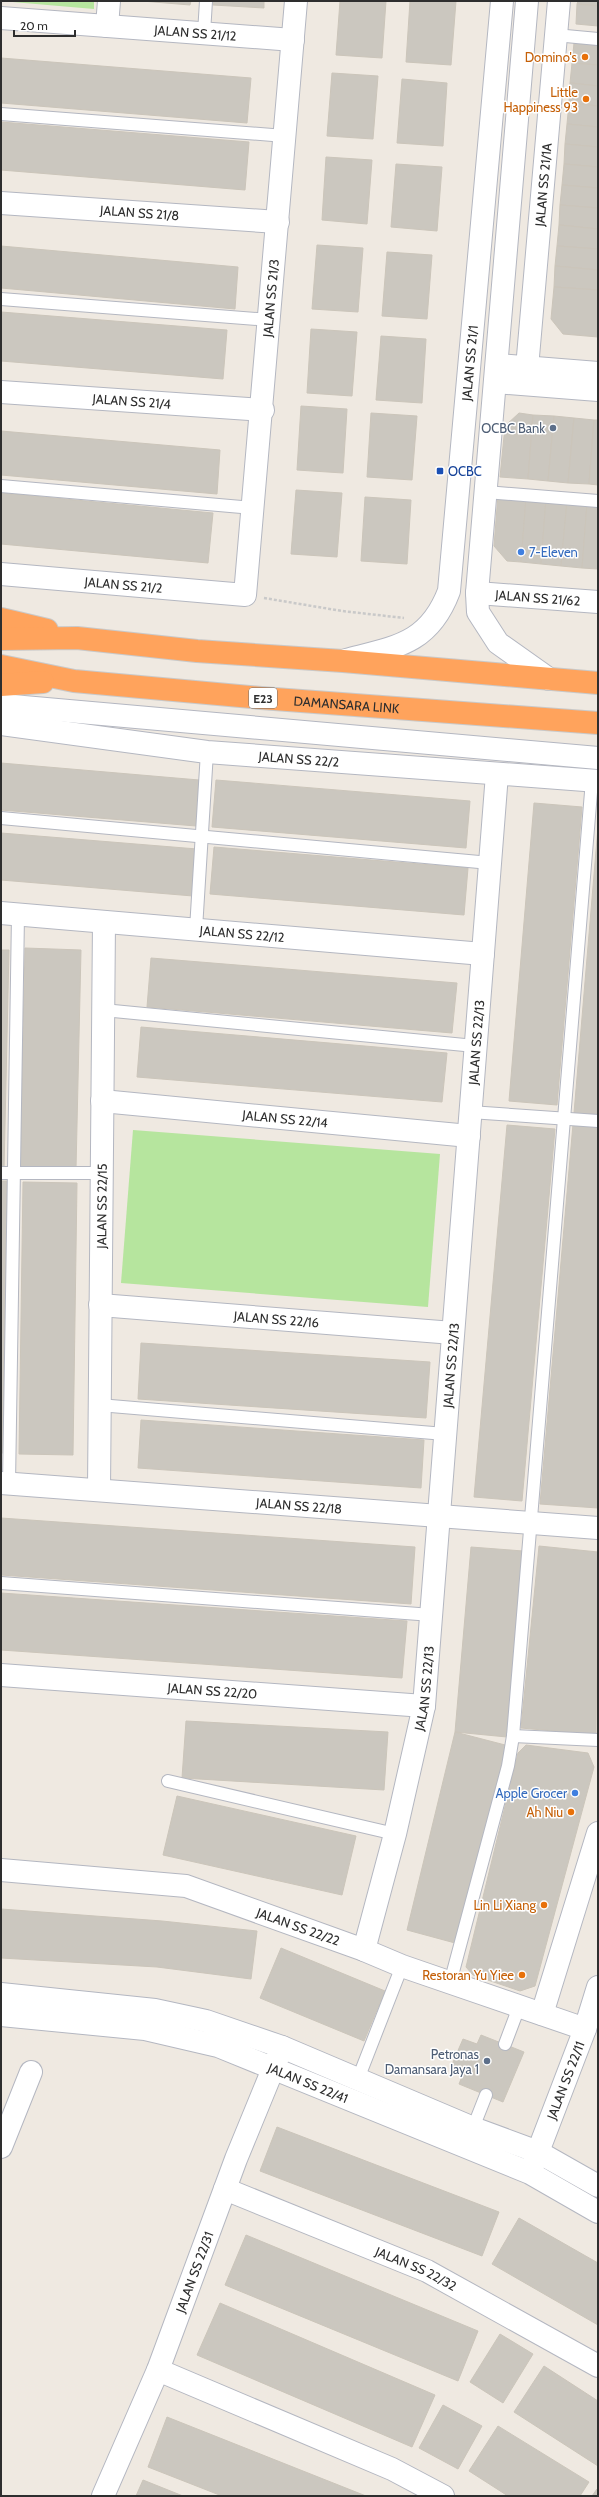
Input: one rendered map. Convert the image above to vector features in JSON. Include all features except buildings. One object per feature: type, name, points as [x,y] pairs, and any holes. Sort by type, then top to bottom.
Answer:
[{"type":"highway","points":[[1,619],[77,638]]},
{"type":"highway","points":[[1,639],[77,638],[197,651],[343,661],[598,684]]},
{"type":"highway","name":"DAMANSARA LINK","points":[[1,666],[74,681],[261,698],[598,723]]},
{"type":"highway","points":[[1,685],[74,681]]},
{"type":"street","points":[[108,26],[109,1]]},
{"type":"street","name":"JALAN SS 21/3","points":[[245,594],[263,410],[296,1]]},
{"type":"street","name":"JALAN SS 21/1","points":[[343,661],[399,646],[418,636],[441,612],[449,590],[502,1]]},
{"type":"street","name":"JALAN SS 21/1","points":[[527,1],[511,174],[477,592],[478,612],[498,643],[549,679]]},
{"type":"street","name":"JALAN SS 21/1A","points":[[527,368],[559,1]]},
{"type":"street","name":"JALAN SS 21/12","points":[[1,18],[293,40]]},
{"type":"street","name":"JALAN SS 21/8","points":[[1,202],[278,222]]},
{"type":"street","points":[[496,373],[527,368],[598,373]]},
{"type":"street","points":[[496,373],[598,390]]},
{"type":"street","name":"JALAN SS 21/4","points":[[1,392],[263,410]]},
{"type":"street","name":"JALAN SS 21/2","points":[[1,574],[245,594]]},
{"type":"street","name":"JALAN SS 21/62","points":[[477,592],[598,602]]},
{"type":"street","points":[[1,705],[598,758]]},
{"type":"street","name":"JALAN SS 22/2","points":[[1,724],[207,752],[595,781]]},
{"type":"street","name":"JALAN SS 22/13","points":[[364,1950],[395,1834],[424,1706],[497,774]]},
{"type":"street","name":"JALAN SS 22/12","points":[[10,914],[483,954]]},
{"type":"street","name":"JALAN SS 22/15","points":[[99,1489],[104,922]]},
{"type":"street","name":"JALAN SS 22/14","points":[[102,1101],[469,1136]]},
{"type":"street","name":"JALAN SS 22/16","points":[[100,1305],[453,1333]]},
{"type":"street","name":"JALAN SS 22/18","points":[[5,1484],[99,1489],[439,1517],[598,1528]]},
{"type":"street","name":"JALAN SS 22/20","points":[[1,1675],[424,1706]]},
{"type":"street","points":[[542,2014],[598,1833]]},
{"type":"street","name":"JALAN SS 22/22","points":[[1,1870],[186,1886],[364,1950],[402,1966],[585,2030]]},
{"type":"street","name":"JALAN SS 22/11","points":[[530,2173],[585,2030],[598,1987]]},
{"type":"street","name":"JALAN SS 22/41","points":[[1,1994],[155,2010],[206,2021],[282,2047],[473,2128],[538,2152],[598,2186]]},
{"type":"street","name":"JALAN SS 22/41","points":[[1,2015],[145,2029],[176,2034],[218,2046],[530,2173],[598,2212]]},
{"type":"street","name":"JALAN SS 22/31","points":[[103,2496],[158,2370],[225,2189],[282,2047]]},
{"type":"street","points":[[1,2147],[31,2072]]},
{"type":"street","name":"JALAN SS 22/32","points":[[225,2189],[427,2271],[598,2366]]},
{"type":"street","points":[[158,2370],[392,2470],[443,2496]]},
{"type":"lane","points":[[204,33],[206,1]]},
{"type":"lane","points":[[555,35],[598,39]]},
{"type":"lane","points":[[1,114],[285,136]]},
{"type":"lane","points":[[1,299],[270,320]]},
{"type":"lane","points":[[1,486],[254,508]]},
{"type":"lane","points":[[486,492],[598,501]]},
{"type":"lane","points":[[196,929],[207,752]]},
{"type":"lane","points":[[450,1983],[508,1766],[513,1736],[564,1119],[595,781]]},
{"type":"lane","points":[[1,818],[490,863]]},
{"type":"lane","points":[[5,1484],[14,1173],[10,914]]},
{"type":"lane","points":[[103,1010],[476,1046]]},
{"type":"lane","points":[[470,1112],[598,1121]]},
{"type":"lane","points":[[1,1173],[101,1173]]},
{"type":"lane","points":[[99,1405],[445,1434]]},
{"type":"lane","points":[[1,1583],[432,1615]]},
{"type":"lane","points":[[513,1736],[598,1740]]},
{"type":"lane","points":[[168,1781],[395,1834]]},
{"type":"lane","points":[[358,2079],[402,1966]]},
{"type":"lane","points":[[505,2044],[519,2007]]},
{"type":"lane","points":[[473,2128],[486,2095]]},
{"type":"path","points":[[245,594],[342,611],[434,621]]},
{"type":"green space","points":[[1,1],[94,1],[94,9]]},
{"type":"green space","points":[[133,1130],[440,1154],[428,1307],[121,1283]]},
{"type":"place","name":"Domino's","points":[[585,57]]},
{"type":"place","name":"Little Happiness 93","points":[[586,99]]},
{"type":"place","name":"OCBC Bank","points":[[553,428]]},
{"type":"place","name":"OCBC","points":[[440,471]]},
{"type":"place","name":"7-Eleven","points":[[521,552]]},
{"type":"place","name":"Apple Grocer","points":[[575,1793]]},
{"type":"place","name":"Ah Niu","points":[[571,1812]]},
{"type":"place","name":"Lin Li Xiang","points":[[544,1905]]},
{"type":"place","name":"Restoran Yu Yiee","points":[[522,1975]]},
{"type":"place","name":"Petronas Damansara Jaya 1","points":[[487,2061]]}]
